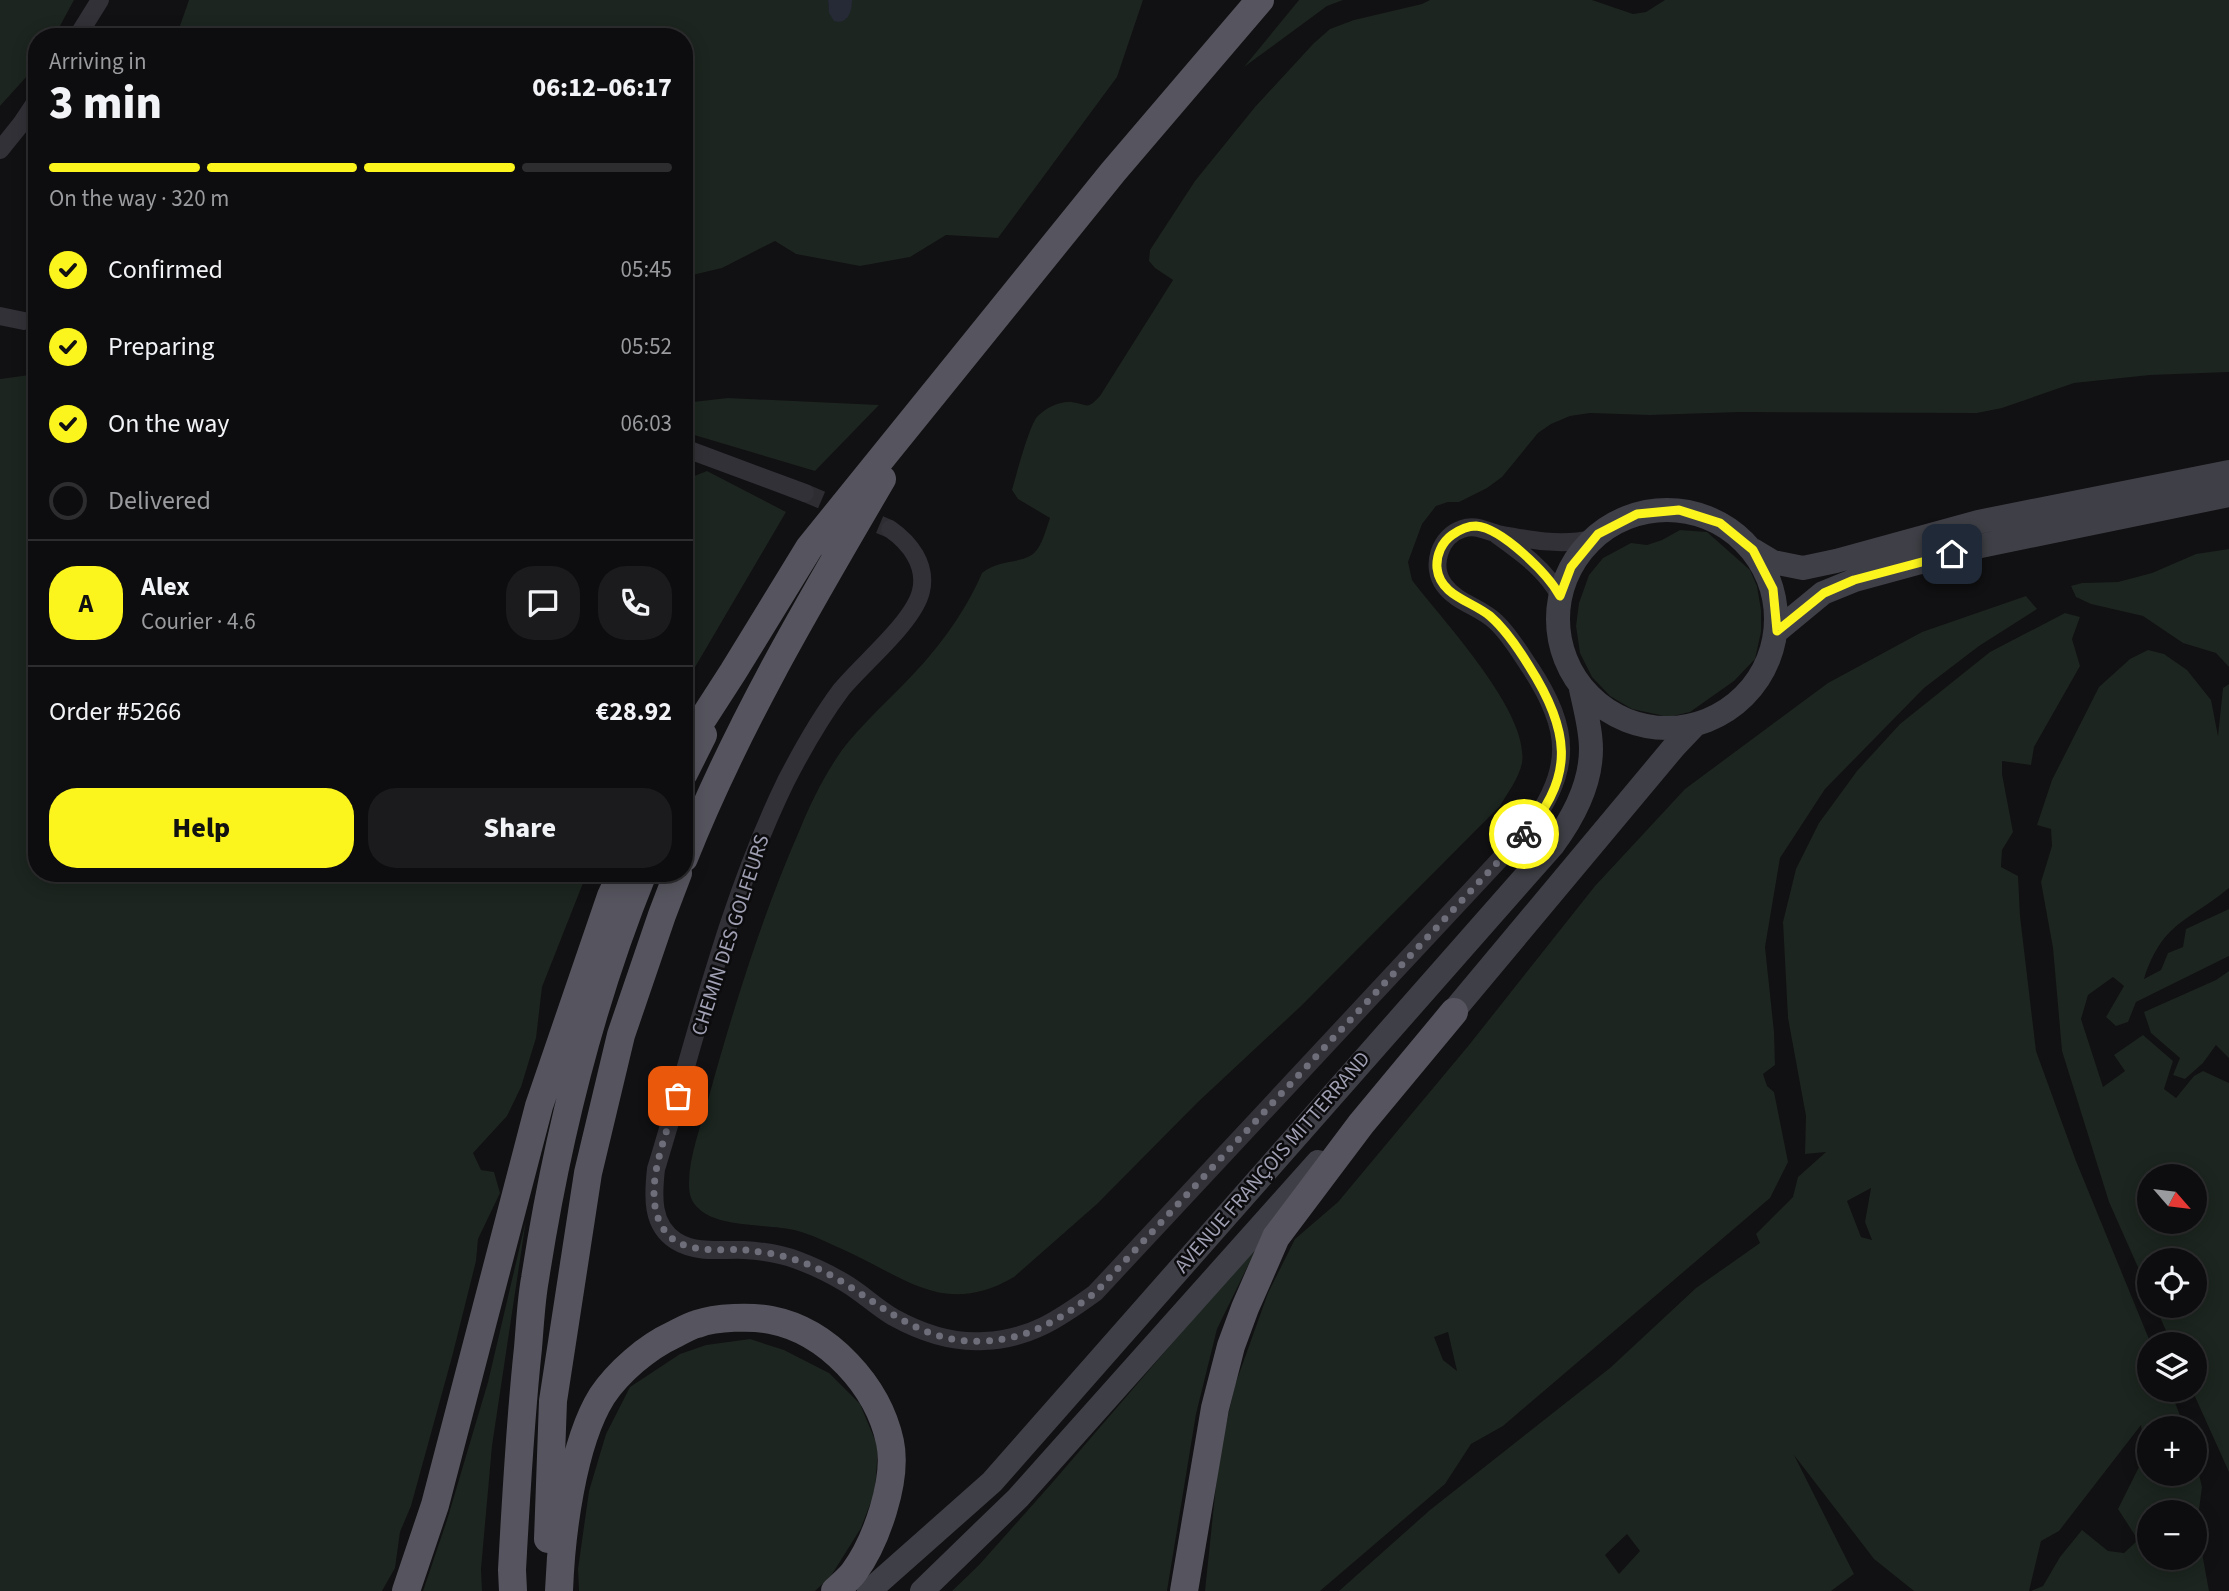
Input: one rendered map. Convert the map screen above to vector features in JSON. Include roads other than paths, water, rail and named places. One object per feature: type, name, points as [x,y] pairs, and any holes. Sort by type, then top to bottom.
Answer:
[{"type":"highway","points":[[693,734],[809,548],[1113,172],[1260,0]]},
{"type":"highway","points":[[693,835],[709,795],[765,683],[927,404]]},
{"type":"highway","points":[[693,754],[733,672]]},
{"type":"highway","points":[[406,1591],[435,1505],[539,1106],[618,882]]},
{"type":"highway","points":[[513,1591],[522,1404],[537,1268],[558,1153],[591,1025],[639,882]]},
{"type":"highway","points":[[548,1591],[553,1401],[588,1173],[621,1034],[675,882]]},
{"type":"highway","points":[[1184,1591],[1215,1408],[1231,1346],[1276,1237],[1361,1124],[1454,1012]]},
{"type":"highway","points":[[559,1591],[561,1550],[579,1453],[589,1423],[603,1395],[640,1354],[698,1323],[726,1318],[770,1320],[802,1331],[834,1350],[859,1378],[878,1408],[890,1444],[890,1480],[883,1510],[872,1543],[853,1573],[835,1591]]},
{"type":"main road","points":[[1753,550],[1773,589],[1777,631],[1763,672],[1736,705],[1693,727],[1655,729],[1614,716],[1581,689],[1562,650],[1558,608],[1560,596],[1571,567],[1592,539],[1637,514],[1679,510],[1720,523],[1753,550],[1773,562],[1803,568],[1978,522],[2229,472]]},
{"type":"main road","points":[[1777,631],[1824,593],[1854,580],[1976,547],[2229,495]]},
{"type":"main road","name":"AVENUE FRANÇOIS MITTERRAND","points":[[869,1591],[992,1482],[1553,845],[1565,828],[1587,782],[1591,748],[1581,689]]},
{"type":"main road","name":"AVENUE FRANÇOIS MITTERRAND","points":[[922,1591],[1018,1498],[1454,1012],[1693,727]]},
{"type":"street","points":[[83,28],[100,0]]},
{"type":"street","points":[[0,150],[28,114]]},
{"type":"street","points":[[0,316],[24,321]]},
{"type":"street","points":[[693,452],[805,493]]},
{"type":"street","name":"CHEMIN DES GOLFEURS","points":[[890,529],[905,539],[915,552],[921,570],[921,591],[912,610],[840,692],[812,732],[760,839],[709,985],[656,1170],[653,1194],[656,1215],[664,1231],[677,1242],[714,1251],[744,1250],[793,1259],[845,1283],[891,1316],[919,1330],[951,1339],[984,1342],[1019,1336],[1055,1322],[1095,1293],[1529,828],[1547,805],[1558,781],[1562,751],[1557,719],[1546,693],[1499,624],[1487,613],[1455,596],[1443,585],[1437,569],[1439,553],[1447,538],[1461,529],[1477,526],[1494,533],[1541,541],[1574,543],[1592,539]]},
{"type":"street","name":"CHEMIN DES GOLFEURS","points":[[1494,533],[1532,560],[1552,581],[1560,596]]},
{"type":"water","points":[[828,0],[852,0],[846,19],[834,21],[829,13]]},
{"type":"tunnel","points":[[805,493],[890,529]]}]
